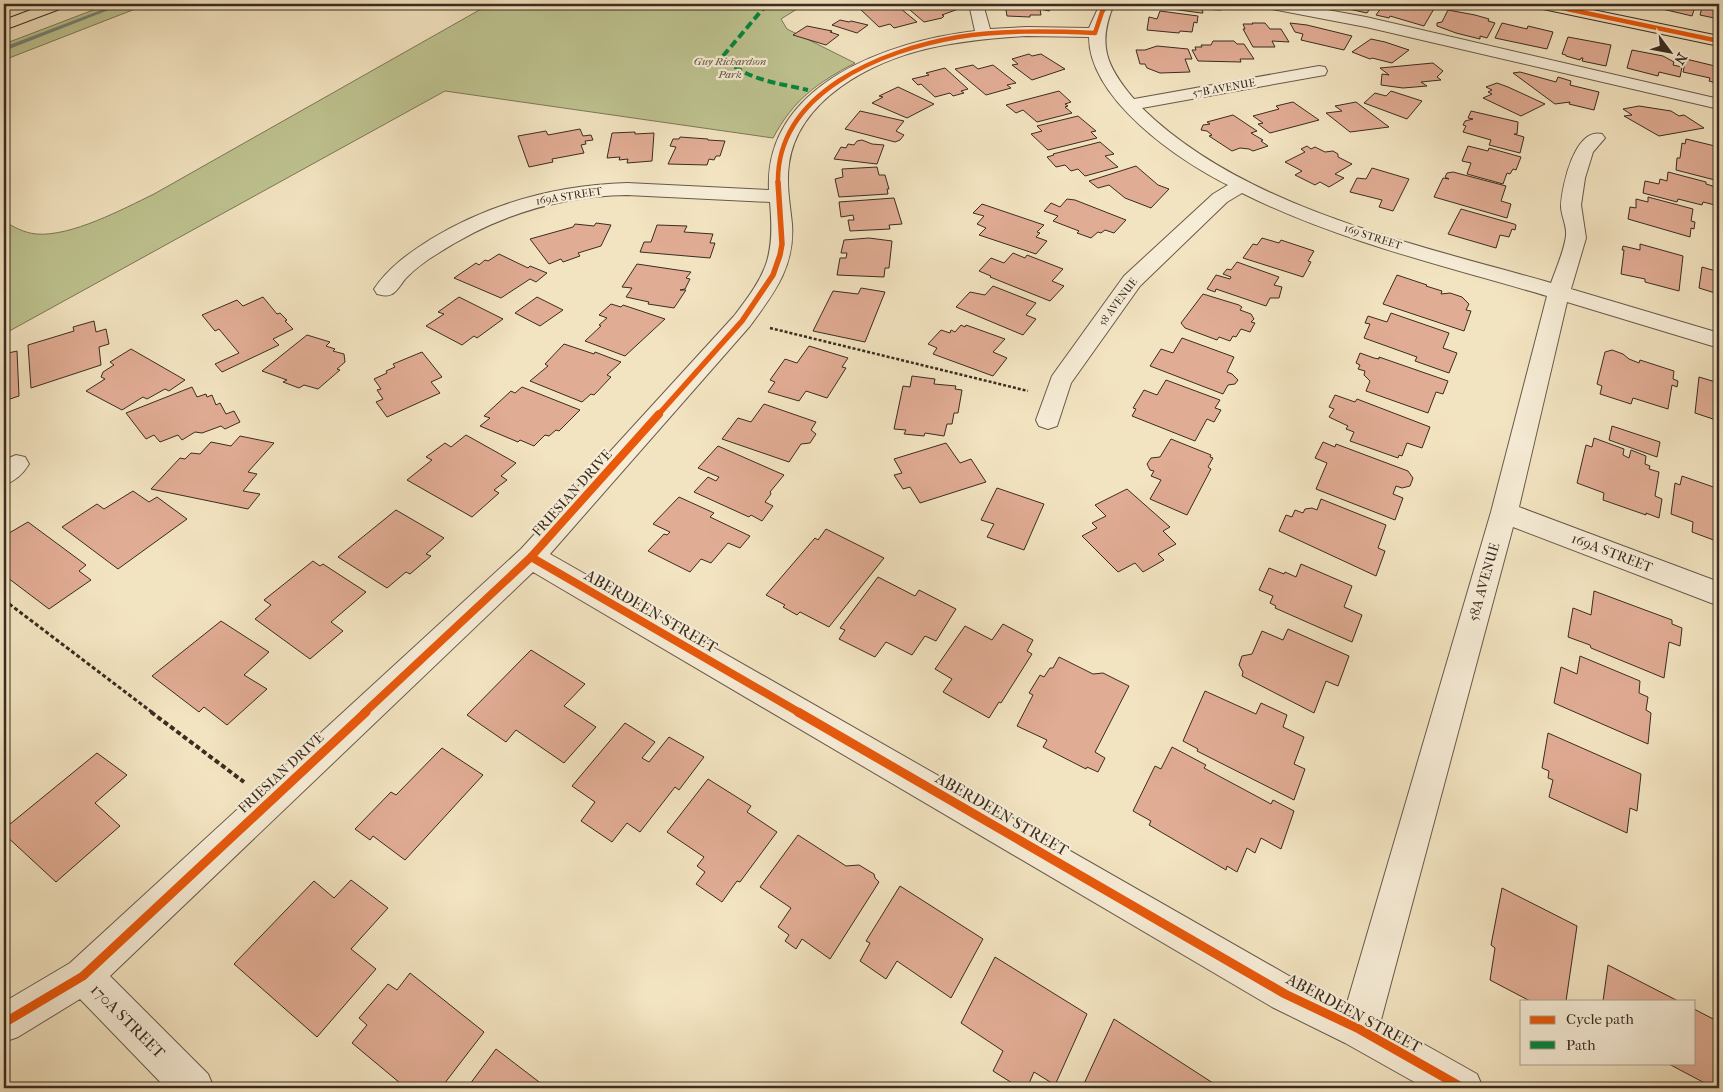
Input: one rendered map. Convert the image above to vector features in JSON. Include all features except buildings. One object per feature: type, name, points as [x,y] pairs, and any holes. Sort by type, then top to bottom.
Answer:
[{"type":"main road","points":[[4,13],[28,4]]},
{"type":"main road","points":[[4,25],[60,4]]},
{"type":"main road","points":[[1543,4],[1719,41]]},
{"type":"street","points":[[976,4],[984,34]]},
{"type":"street","points":[[1095,33],[1102,12],[1107,4]]},
{"type":"street","points":[[1272,4],[1375,25],[1719,104]]},
{"type":"street","name":"FRIESIAN DRIVE","points":[[4,1023],[83,976],[531,557],[742,321],[768,285],[779,258],[782,245],[777,176],[787,135],[796,118],[816,98],[862,67],[900,52],[945,40],[984,34],[1067,31],[1095,33]]},
{"type":"street","name":"169 STREET","points":[[1095,33],[1104,66],[1114,86],[1129,105],[1150,126],[1177,147],[1240,186],[1334,225],[1719,341]]},
{"type":"street","name":"57B AVENUE","points":[[1129,105],[1319,71]]},
{"type":"street","name":"58A AVENUE","points":[[1359,1029],[1504,512],[1553,312],[1576,232],[1577,226],[1571,211],[1571,200],[1582,156],[1587,146],[1596,138]]},
{"type":"street","name":"58 AVENUE","points":[[1050,412],[1060,382],[1132,281],[1220,198],[1240,186]]},
{"type":"street","name":"169A STREET","points":[[385,289],[399,270],[420,254],[468,226],[509,209],[542,199],[578,192],[626,189],[779,196]]},
{"type":"street","name":"169A STREET","points":[[1504,512],[1719,594]]},
{"type":"street","name":"ABERDEEN STREET","points":[[531,557],[1285,994],[1359,1029],[1462,1088]]},
{"type":"street","name":"170A STREET","points":[[83,976],[194,1088]]},
{"type":"path","points":[[769,327],[1033,392],[1050,412]]},
{"type":"path","points":[[4,600],[250,787]]},
{"type":"green space","points":[[109,4],[148,4],[4,60],[4,44]]},
{"type":"green space","name":"Guy Richardson Park","points":[[490,4],[805,4],[781,19],[787,29],[855,63],[818,85],[798,102],[773,138],[445,91],[4,334],[4,221],[28,232],[50,234],[81,227],[112,214],[154,194]]},
{"type":"waterway","points":[[4,49],[121,4]]},
{"type":"marked path","points":[[767,4],[723,56],[730,64],[750,75],[774,83],[808,90]]},
{"type":"cycle path","points":[[4,1023],[83,976],[531,557],[742,321],[768,285],[777,265],[782,244],[782,222],[778,188],[781,154],[789,133],[807,107],[832,86],[861,68],[892,54],[925,44],[958,37],[993,33],[1095,33],[1102,12],[1107,4]]},
{"type":"cycle path","points":[[1543,4],[1719,41]]},
{"type":"cycle path","points":[[531,557],[1285,994],[1359,1029],[1463,1088]]}]
